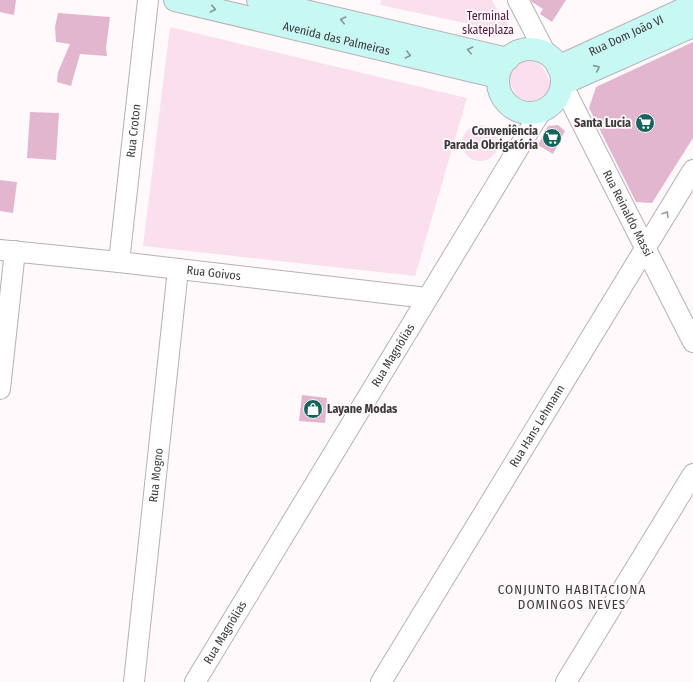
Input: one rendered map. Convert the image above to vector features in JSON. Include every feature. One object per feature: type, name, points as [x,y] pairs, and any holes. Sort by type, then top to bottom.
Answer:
[{"type":"street","name":"Rua Croton","points":[[119,262],[148,0]]},
{"type":"street","name":"Avenida das Palmeiras","points":[[175,0],[503,68]]},
{"type":"street","name":"Avenida das Palmeiras","points":[[258,0],[503,68]]},
{"type":"street","name":"Rua Reinaldo Massi","points":[[518,0],[556,68],[693,342]]},
{"type":"street","name":"Rua Dom João VI","points":[[556,68],[686,8],[691,0]]},
{"type":"street","name":"Rua Dom João VI","points":[[556,68],[693,26]]},
{"type":"street","points":[[537,50],[556,68],[560,93],[549,107],[532,113],[523,112],[510,106],[501,96],[498,87],[503,68],[516,52],[537,50]]},
{"type":"street","name":"Rua Magnólias","points":[[195,682],[541,111]]},
{"type":"street","name":"Rua Hans Lehmann","points":[[381,682],[693,170]]},
{"type":"street","name":"Rua Goivos","points":[[7,251],[119,262],[427,298]]},
{"type":"street","points":[[0,389],[7,251]]},
{"type":"street","name":"Rua Mogno","points":[[134,682],[178,269]]},
{"type":"street","points":[[566,682],[693,474]]},
{"type":"green space","name":"Terminal skateplaza","points":[[381,0],[492,0],[498,12],[503,11],[509,28],[501,35],[495,37],[478,35],[474,25],[380,5]]},
{"type":"green space","points":[[170,27],[467,98],[415,276],[143,246]]},
{"type":"green space","points":[[525,59],[536,61],[542,66],[551,86],[547,97],[537,104],[530,105],[519,100],[509,79],[512,66],[515,63]]},
{"type":"green space","points":[[480,125],[490,128],[495,133],[498,143],[495,153],[490,158],[480,161],[470,158],[465,153],[462,143],[465,133],[470,128]]},
{"type":"building","points":[[0,0],[16,0],[14,15],[0,12]]},
{"type":"building","points":[[531,0],[566,0],[552,22],[540,14],[543,9]]},
{"type":"building","points":[[58,13],[110,17],[106,48],[107,56],[80,54],[71,86],[57,82],[58,72],[70,44],[56,42],[55,27]]},
{"type":"building","name":"Santa Lucia","points":[[693,42],[693,138],[652,203],[636,202],[589,108],[596,87]]},
{"type":"building","points":[[30,112],[59,113],[56,160],[27,158]]},
{"type":"building","name":"Conveniência Parada Obrigatória","points":[[558,125],[565,131],[553,154],[538,145],[548,126]]},
{"type":"building","points":[[0,180],[17,182],[13,213],[0,211]]},
{"type":"building","name":"Layane Modas","points":[[302,395],[327,398],[325,423],[299,421]]},
{"type":"place","name":"Santa Lucia","points":[[645,123]]},
{"type":"place","name":"Conveniência Parada Obrigatória","points":[[552,138]]},
{"type":"place","name":"Layane Modas","points":[[313,409]]},
{"type":"district","name":"CONJUNTO HABITACIONA DOMINGOS NEVES","points":[[572,596]]}]
